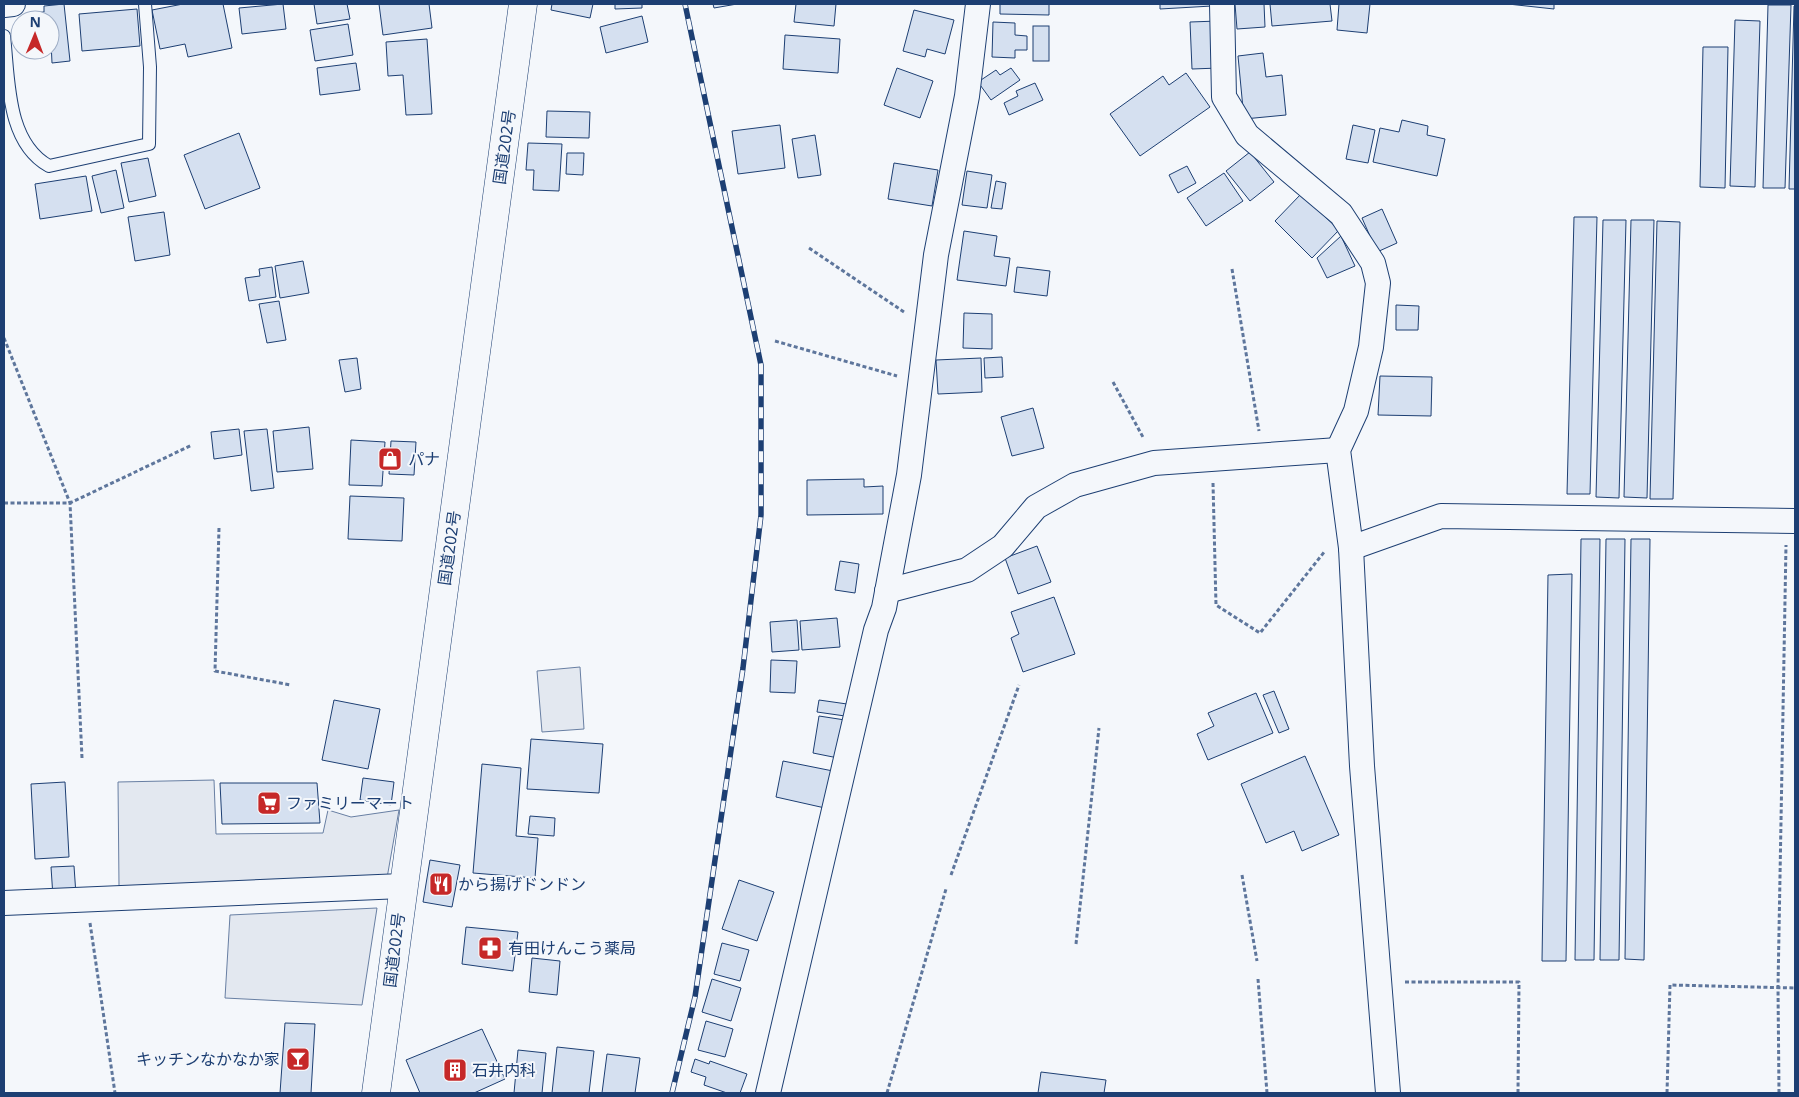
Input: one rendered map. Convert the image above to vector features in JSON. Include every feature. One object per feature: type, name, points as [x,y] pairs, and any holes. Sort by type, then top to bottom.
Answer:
[{"type":"highway","name":"国道202号","points":[[376,1093],[402,886],[523,4]]},
{"type":"street","points":[[4,4],[13,4]]},
{"type":"street","points":[[768,1093],[887,591],[909,475],[936,255],[967,96],[978,4]]},
{"type":"street","points":[[1222,4],[1224,97],[1247,135],[1341,214],[1372,264],[1378,283],[1372,346],[1358,402],[1338,450],[1341,546],[1362,766],[1388,1093]]},
{"type":"street","points":[[887,591],[967,570],[1003,546],[1036,507],[1075,485],[1154,463],[1338,450]]},
{"type":"street","points":[[1341,546],[1441,516],[1790,529]]},
{"type":"street","points":[[4,903],[402,886]]},
{"type":"lane","points":[[4,36],[17,129],[36,158],[48,166],[149,144],[150,67],[145,4]]},
{"type":"path","points":[[809,248],[912,317]]},
{"type":"path","points":[[1232,269],[1260,437]]},
{"type":"path","points":[[4,338],[70,503],[82,758]]},
{"type":"path","points":[[775,341],[902,377]]},
{"type":"path","points":[[1113,382],[1149,447]]},
{"type":"path","points":[[4,503],[70,503],[192,445]]},
{"type":"path","points":[[1213,480],[1216,605],[1260,633],[1341,546]]},
{"type":"path","points":[[218,528],[215,671],[291,685]]},
{"type":"path","points":[[1779,1093],[1778,987],[1790,529]]},
{"type":"path","points":[[951,875],[1019,685]]},
{"type":"path","points":[[1076,944],[1099,728]]},
{"type":"path","points":[[1242,875],[1257,961]]},
{"type":"path","points":[[887,1093],[946,889]]},
{"type":"path","points":[[90,918],[115,1093]]},
{"type":"path","points":[[1258,979],[1267,1093]]},
{"type":"path","points":[[1399,982],[1519,982],[1518,1093]]},
{"type":"path","points":[[1667,1093],[1670,985],[1795,988]]},
{"type":"shaded area","points":[[580,667],[584,729],[542,732],[537,671]]},
{"type":"shaded area","points":[[214,780],[216,834],[323,833],[328,810],[351,817],[399,810],[387,878],[119,886],[118,782]]},
{"type":"shaded area","points":[[377,908],[362,1005],[225,998],[230,915]]},
{"type":"building","points":[[64,4],[70,61],[52,63],[52,60],[60,60],[60,10],[44,10],[44,6]]},
{"type":"building","points":[[183,4],[223,4],[232,48],[188,57],[185,44],[160,49],[152,10]]},
{"type":"building","points":[[283,4],[286,29],[242,34],[239,8]]},
{"type":"building","points":[[314,4],[347,4],[350,19],[317,24]]},
{"type":"building","points":[[379,4],[429,4],[432,28],[383,35]]},
{"type":"building","points":[[552,4],[593,4],[590,18],[551,10]]},
{"type":"building","points":[[615,4],[642,4],[642,8],[615,9]]},
{"type":"building","points":[[713,4],[737,4],[714,8]]},
{"type":"building","points":[[796,4],[836,4],[834,26],[794,22]]},
{"type":"building","points":[[1000,4],[1049,4],[1049,15],[1000,14]]},
{"type":"building","points":[[1160,4],[1212,4],[1212,6],[1160,9]]},
{"type":"building","points":[[1235,4],[1264,4],[1265,27],[1237,29]]},
{"type":"building","points":[[1270,4],[1330,4],[1332,21],[1272,26]]},
{"type":"building","points":[[1339,4],[1370,4],[1367,33],[1337,30]]},
{"type":"building","points":[[1508,4],[1554,4],[1554,9]]},
{"type":"building","points":[[1768,5],[1791,5],[1785,188],[1763,188]]},
{"type":"building","points":[[1794,6],[1795,189],[1789,189]]},
{"type":"building","points":[[137,9],[140,46],[82,51],[79,14]]},
{"type":"building","points":[[914,10],[954,20],[945,54],[927,49],[925,57],[903,51]]},
{"type":"building","points":[[642,16],[648,42],[606,53],[600,27]]},
{"type":"building","points":[[1735,20],[1760,21],[1755,187],[1730,186]]},
{"type":"building","points":[[1218,21],[1219,68],[1192,69],[1190,22]]},
{"type":"building","points":[[993,22],[1015,23],[1015,35],[1027,36],[1027,50],[1015,50],[1015,58],[992,57]]},
{"type":"building","points":[[348,24],[353,55],[315,61],[310,30]]},
{"type":"building","points":[[1033,26],[1049,26],[1049,61],[1033,61]]},
{"type":"building","points":[[785,35],[840,39],[838,73],[783,69]]},
{"type":"building","points":[[427,39],[432,114],[406,115],[403,75],[388,76],[386,42]]},
{"type":"building","points":[[1703,47],[1728,47],[1725,188],[1700,187]]},
{"type":"building","points":[[1263,53],[1266,77],[1282,75],[1286,115],[1244,119],[1238,56]]},
{"type":"building","points":[[356,63],[360,90],[320,95],[317,68]]},
{"type":"building","points":[[897,68],[933,81],[920,118],[884,105]]},
{"type":"building","points":[[1011,68],[1020,80],[991,100],[978,82],[996,70],[1000,75]]},
{"type":"building","points":[[1186,73],[1210,107],[1140,156],[1110,114],[1163,76],[1169,85]]},
{"type":"building","points":[[1035,83],[1043,100],[1009,115],[1004,103],[1018,96],[1016,91]]},
{"type":"building","points":[[547,111],[590,112],[589,138],[546,137]]},
{"type":"building","points":[[1402,120],[1428,126],[1427,135],[1445,139],[1437,176],[1373,162],[1380,128],[1399,132]]},
{"type":"building","points":[[780,125],[785,168],[738,174],[732,131]]},
{"type":"building","points":[[1353,125],[1375,130],[1368,163],[1346,159]]},
{"type":"building","points":[[239,133],[260,188],[205,209],[184,155]]},
{"type":"building","points":[[815,135],[821,175],[798,178],[792,139]]},
{"type":"building","points":[[528,143],[562,144],[559,191],[533,190],[534,170],[526,170]]},
{"type":"building","points":[[1250,152],[1274,182],[1250,201],[1226,171]]},
{"type":"building","points":[[567,153],[584,153],[583,175],[566,174]]},
{"type":"building","points":[[148,158],[156,196],[129,202],[121,163]]},
{"type":"building","points":[[894,163],[938,170],[932,206],[888,199]]},
{"type":"building","points":[[1187,166],[1196,183],[1178,193],[1169,175]]},
{"type":"building","points":[[116,170],[124,208],[101,213],[92,176]]},
{"type":"building","points":[[967,171],[992,175],[987,208],[962,205]]},
{"type":"building","points":[[1224,173],[1243,201],[1206,226],[1187,198]]},
{"type":"building","points":[[86,176],[92,211],[40,219],[35,184]]},
{"type":"building","points":[[996,181],[1006,183],[1002,209],[991,208]]},
{"type":"building","points":[[1301,194],[1339,230],[1312,258],[1275,221]]},
{"type":"building","points":[[1382,209],[1397,243],[1377,252],[1362,218]]},
{"type":"building","points":[[164,212],[170,255],[135,261],[128,217]]},
{"type":"building","points":[[1574,217],[1597,217],[1590,494],[1567,494]]},
{"type":"building","points":[[1603,220],[1626,220],[1619,498],[1596,497]]},
{"type":"building","points":[[1631,220],[1654,220],[1647,498],[1624,497]]},
{"type":"building","points":[[1657,221],[1680,222],[1673,499],[1650,499]]},
{"type":"building","points":[[964,231],[997,236],[994,256],[1010,258],[1006,286],[957,280]]},
{"type":"building","points":[[1341,236],[1355,266],[1327,278],[1317,258]]},
{"type":"building","points":[[303,261],[309,293],[280,298],[275,266]]},
{"type":"building","points":[[272,267],[276,297],[249,301],[245,278],[260,276],[259,269]]},
{"type":"building","points":[[1017,267],[1050,271],[1047,296],[1014,292]]},
{"type":"building","points":[[279,301],[286,340],[267,343],[259,304]]},
{"type":"building","points":[[1396,305],[1419,306],[1418,330],[1396,330]]},
{"type":"building","points":[[964,313],[992,314],[992,349],[963,348]]},
{"type":"building","points":[[1002,357],[1003,377],[985,378],[984,358]]},
{"type":"building","points":[[357,358],[361,389],[345,392],[339,360]]},
{"type":"building","points":[[981,358],[982,392],[938,394],[936,360]]},
{"type":"building","points":[[1380,376],[1432,377],[1431,416],[1378,415]]},
{"type":"building","points":[[1033,408],[1044,448],[1012,456],[1001,417]]},
{"type":"building","points":[[309,427],[313,469],[277,472],[273,431]]},
{"type":"building","points":[[239,429],[242,455],[214,459],[211,432]]},
{"type":"building","points":[[267,429],[274,488],[251,491],[244,431]]},
{"type":"building","points":[[351,440],[385,442],[382,486],[349,485]]},
{"type":"building","points":[[391,441],[416,442],[414,475],[389,474]]},
{"type":"building","points":[[864,479],[864,487],[883,486],[883,514],[807,515],[807,480]]},
{"type":"building","points":[[350,496],[404,498],[402,541],[348,539]]},
{"type":"building","points":[[1581,539],[1600,539],[1594,960],[1575,960]]},
{"type":"building","points":[[1606,539],[1625,539],[1619,960],[1600,960]]},
{"type":"building","points":[[1631,539],[1650,539],[1644,960],[1625,959]]},
{"type":"building","points":[[1037,546],[1051,582],[1018,594],[1005,558]]},
{"type":"building","points":[[840,561],[859,564],[855,593],[835,590]]},
{"type":"building","points":[[1572,574],[1566,961],[1542,961],[1548,575]]},
{"type":"building","points":[[1054,597],[1075,654],[1023,672],[1011,638],[1019,634],[1011,612]]},
{"type":"building","points":[[837,618],[840,647],[802,650],[800,621]]},
{"type":"building","points":[[797,620],[799,650],[772,652],[770,622]]},
{"type":"building","points":[[771,660],[797,661],[795,693],[770,692]]},
{"type":"building","points":[[1274,691],[1289,729],[1279,733],[1263,695]]},
{"type":"building","points":[[1256,693],[1273,733],[1208,760],[1197,734],[1214,726],[1208,713]]},
{"type":"building","points":[[334,700],[380,709],[368,769],[322,760]]},
{"type":"building","points":[[819,700],[847,704],[845,716],[817,712]]},
{"type":"building","points":[[819,716],[845,720],[838,758],[813,753]]},
{"type":"building","points":[[531,739],[603,744],[599,793],[527,789]]},
{"type":"building","points":[[1305,756],[1339,835],[1302,851],[1294,831],[1266,843],[1241,784]]},
{"type":"building","points":[[783,761],[833,771],[825,808],[776,797]]},
{"type":"building","points":[[482,764],[521,768],[516,836],[538,838],[535,878],[473,873]]},
{"type":"building","points":[[363,778],[394,782],[391,805],[360,800]]},
{"type":"building","points":[[65,782],[69,857],[35,859],[31,784]]},
{"type":"building","name":"ファミリーマート","points":[[220,783],[317,783],[320,823],[222,824]]},
{"type":"building","points":[[530,816],[555,818],[554,836],[528,834]]},
{"type":"building","name":"から揚げドンドン","points":[[430,860],[460,865],[452,907],[423,902]]},
{"type":"building","points":[[74,866],[76,895],[53,897],[51,867]]},
{"type":"building","points":[[739,880],[774,892],[757,941],[722,929]]},
{"type":"building","name":"有田けんこう薬局","points":[[466,927],[518,932],[513,971],[462,964]]},
{"type":"building","points":[[722,943],[749,950],[740,981],[714,974]]},
{"type":"building","points":[[532,958],[560,961],[557,995],[529,992]]},
{"type":"building","points":[[712,979],[741,988],[731,1021],[702,1012]]},
{"type":"building","points":[[706,1021],[733,1029],[725,1057],[698,1050]]},
{"type":"building","name":"キッチンなかなか家","points":[[285,1023],[315,1024],[311,1093],[280,1093]]},
{"type":"building","name":"石井内科","points":[[482,1029],[505,1079],[474,1093],[420,1093],[406,1060]]},
{"type":"building","points":[[557,1047],[594,1051],[589,1093],[552,1093]]},
{"type":"building","points":[[518,1050],[546,1053],[542,1093],[514,1093]]},
{"type":"building","points":[[607,1054],[640,1058],[635,1093],[602,1093]]},
{"type":"building","points":[[695,1059],[709,1064],[710,1061],[747,1074],[740,1093],[727,1093],[704,1085],[706,1077],[691,1072]]},
{"type":"building","points":[[1041,1072],[1106,1080],[1104,1093],[1038,1093]]},
{"type":"railway","points":[[672,1093],[695,997],[743,668],[761,515],[761,365],[685,4]]},
{"type":"place","name":"パナ","points":[[390,459]]},
{"type":"place","name":"ファミリーマート","points":[[269,803]]},
{"type":"place","name":"から揚げドンドン","points":[[441,884]]},
{"type":"place","name":"有田けんこう薬局","points":[[490,948]]},
{"type":"place","name":"キッチンなかなか家","points":[[298,1059]]},
{"type":"place","name":"石井内科","points":[[455,1070]]}]
